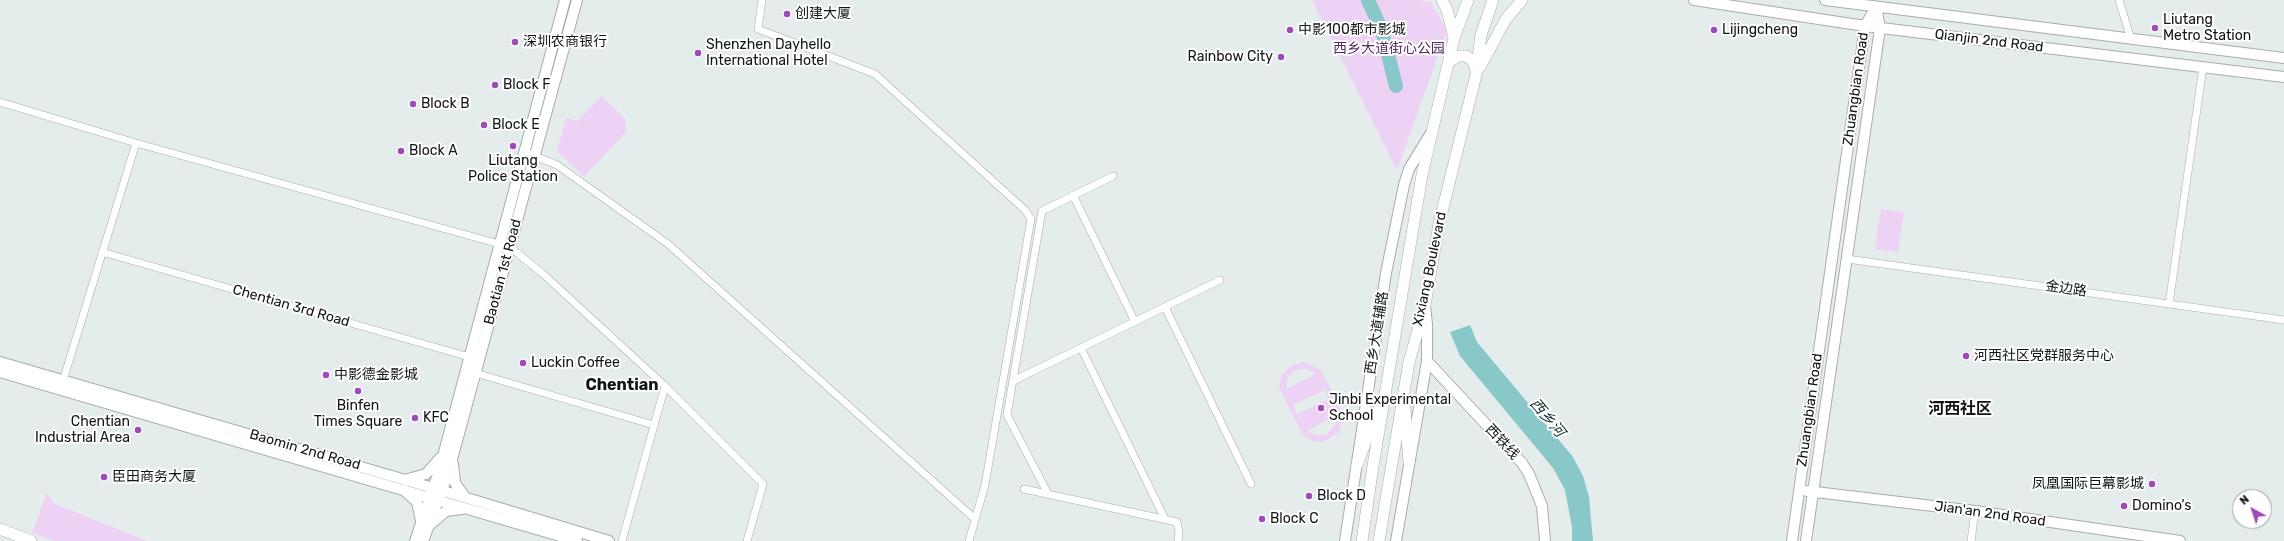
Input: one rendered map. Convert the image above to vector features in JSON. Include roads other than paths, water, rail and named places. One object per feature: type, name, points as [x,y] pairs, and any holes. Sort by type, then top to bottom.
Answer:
[{"type":"main road","name":"Baotian 1st Road","points":[[505,245],[525,152],[565,0]]},
{"type":"main road","name":"Baotian 1st Road","points":[[449,451],[505,245],[535,155],[577,0]]},
{"type":"main road","points":[[1442,0],[1447,10],[1454,38]]},
{"type":"main road","name":"Xixiang Boulevard","points":[[1362,541],[1386,386],[1431,133],[1454,38],[1468,0]]},
{"type":"main road","name":"Xixiang Boulevard","points":[[1379,541],[1404,391],[1425,305],[1439,224],[1476,75],[1482,35],[1493,0]]},
{"type":"main road","points":[[1476,75],[1506,18],[1522,0]]},
{"type":"main road","name":"Qianjin 2nd Road","points":[[1694,0],[1880,28],[2284,77]]},
{"type":"main road","name":"Qianjin 2nd Road","points":[[1825,0],[2284,58]]},
{"type":"main road","name":"Zhuangbian Road","points":[[1792,541],[1865,26],[1876,7]]},
{"type":"main road","name":"Zhuangbian Road","points":[[1806,541],[1880,28],[1876,7]]},
{"type":"main road","points":[[1448,63],[1458,56],[1466,56],[1473,61],[1476,75]]},
{"type":"main road","name":"西乡大道辅路","points":[[1345,541],[1386,273],[1404,185],[1409,169],[1431,133]]},
{"type":"main road","points":[[1396,541],[1427,361],[1428,331],[1425,305]]},
{"type":"main road","name":"Baotian 1st Road","points":[[423,541],[425,526],[475,373],[474,358]]},
{"type":"main road","name":"西铁线","points":[[1427,361],[1522,464],[1529,474],[1542,506],[1545,541]]},
{"type":"main road","name":"Baomin 2nd Road","points":[[0,362],[62,385],[402,484],[436,493],[467,498],[609,541]]},
{"type":"main road","name":"Baomin 2nd Road","points":[[0,372],[62,385]]},
{"type":"main road","points":[[1357,465],[1386,386]]},
{"type":"main road","points":[[1404,391],[1409,462]]},
{"type":"main road","points":[[464,509],[446,512],[425,526],[417,502],[402,484],[426,474],[449,451],[453,463],[455,483],[467,498]]},
{"type":"main road","name":"Jian'an 2nd Road","points":[[1799,490],[1975,512],[2180,541]]},
{"type":"main road","name":"Baomin 2nd Road","points":[[436,493],[464,509],[577,541]]},
{"type":"main road","name":"Baotian 1st Road","points":[[415,541],[425,526]]},
{"type":"main road","points":[[0,529],[31,541]]},
{"type":"street","points":[[762,0],[758,29],[875,74],[1031,218],[985,485],[969,541]]},
{"type":"street","points":[[2119,0],[2131,39]]},
{"type":"street","points":[[2169,304],[2203,67]]},
{"type":"street","points":[[0,102],[136,143],[505,245],[542,273],[665,386],[763,484],[746,541]]},
{"type":"street","points":[[62,385],[136,143]]},
{"type":"street","points":[[525,152],[557,165],[668,244],[975,520]]},
{"type":"street","points":[[1048,494],[1007,415],[1042,211],[1113,176]]},
{"type":"street","points":[[1073,195],[1135,322]]},
{"type":"street","name":"Chentian 3rd Road","points":[[102,252],[474,358]]},
{"type":"street","name":"金边路","points":[[1847,259],[2284,320]]},
{"type":"street","points":[[1013,381],[1220,280]]},
{"type":"street","points":[[1165,307],[1251,484]]},
{"type":"street","points":[[1081,348],[1165,519]]},
{"type":"street","points":[[475,373],[654,425]]},
{"type":"street","points":[[622,541],[665,386]]},
{"type":"street","points":[[1024,489],[1177,522],[1179,532],[1178,541]]},
{"type":"street","points":[[1971,541],[1975,512]]},
{"type":"water","points":[[1470,325],[1477,342],[1573,457],[1583,476],[1589,497],[1593,541],[1572,541],[1572,527],[1565,490],[1553,468],[1460,356],[1450,332]]},
{"type":"waterway","name":"西乡河","points":[[1368,0],[1382,31],[1396,86]]},
{"type":"place","name":"创建大厦","points":[[787,14]]},
{"type":"place","name":"Liutang Metro Station","points":[[2155,28]]},
{"type":"place","name":"中影100都市影城","points":[[1290,30]]},
{"type":"place","name":"Lijingcheng","points":[[1714,30]]},
{"type":"place","name":"深圳农商银行","points":[[515,42]]},
{"type":"place","name":"Shenzhen Dayhello International Hotel","points":[[698,53]]},
{"type":"place","name":"Rainbow City","points":[[1281,57]]},
{"type":"place","name":"Block F","points":[[495,85]]},
{"type":"place","name":"Block B","points":[[413,104]]},
{"type":"place","name":"Block E","points":[[484,125]]},
{"type":"place","name":"Liutang Police Station","points":[[513,146]]},
{"type":"place","name":"Block A","points":[[401,151]]},
{"type":"place","name":"河西社区党群服务中心","points":[[1966,356]]},
{"type":"place","name":"Luckin Coffee","points":[[523,363]]},
{"type":"place","name":"中影德金影城","points":[[326,375]]},
{"type":"place","name":"Binfen Times Square","points":[[358,391]]},
{"type":"place","name":"Jinbi Experimental School","points":[[1321,408]]},
{"type":"place","name":"KFC","points":[[415,418]]},
{"type":"place","name":"Chentian Industrial Area","points":[[138,430]]},
{"type":"place","name":"臣田商务大厦","points":[[104,477]]},
{"type":"place","name":"凤凰国际巨幕影城","points":[[2152,484]]},
{"type":"place","name":"Block D","points":[[1309,496]]},
{"type":"place","name":"Domino's","points":[[2124,506]]},
{"type":"place","name":"Block C","points":[[1262,519]]},
{"type":"district","name":"Chentian","points":[[622,385]]},
{"type":"district","name":"河西社区","points":[[1960,409]]},
{"type":"park label","name":"西乡大道街心公园","points":[[1389,49]]}]
